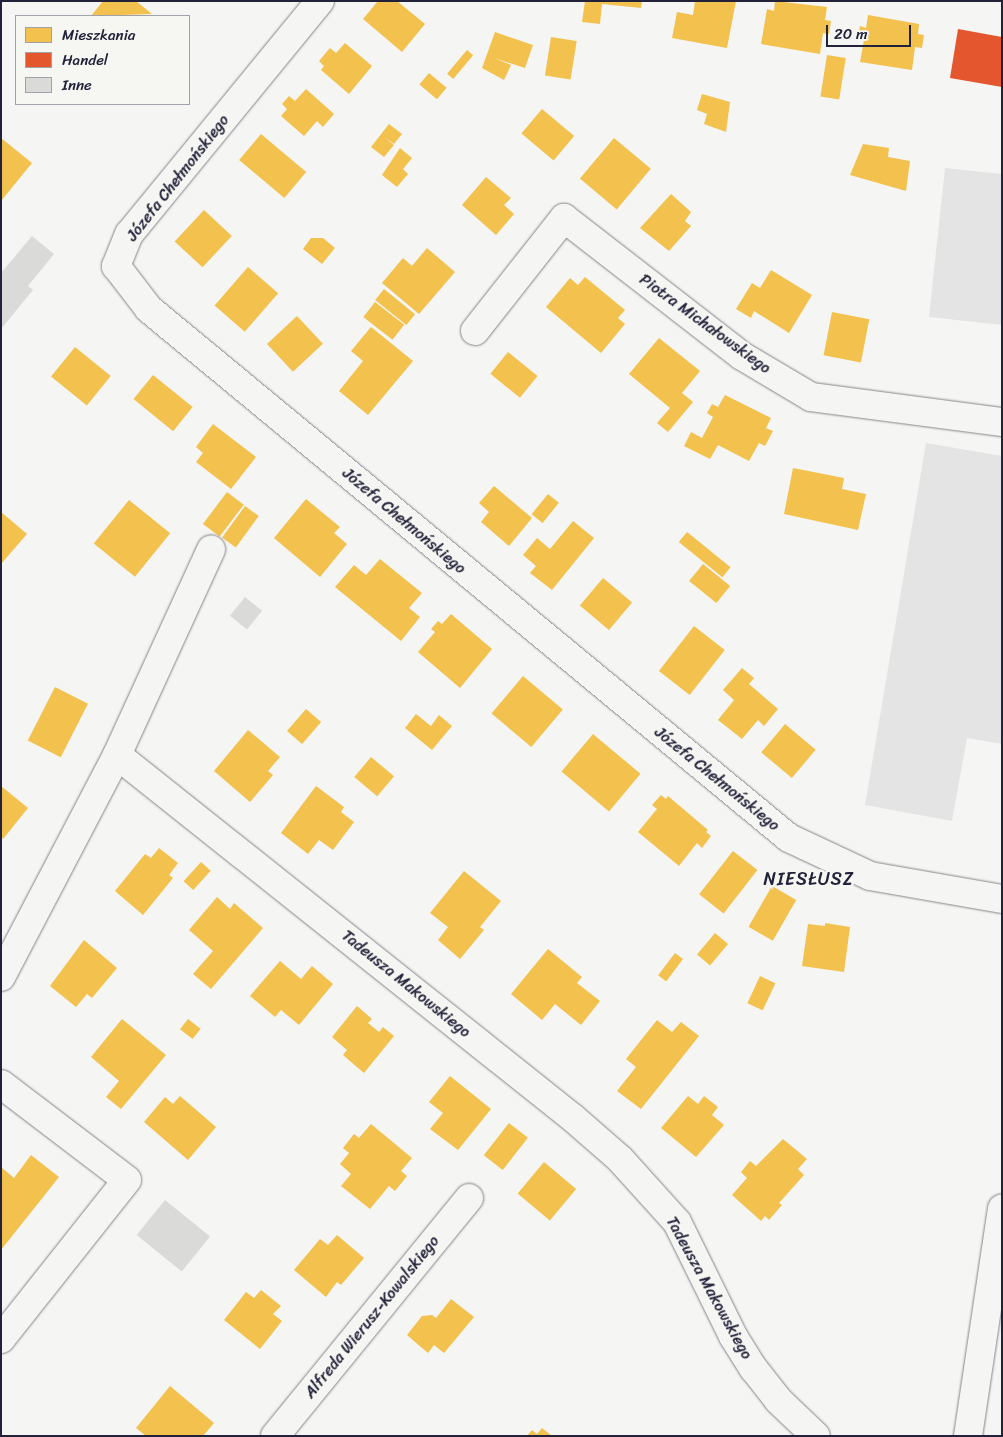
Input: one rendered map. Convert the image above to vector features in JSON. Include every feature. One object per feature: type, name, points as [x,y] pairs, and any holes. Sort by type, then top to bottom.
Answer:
[{"type":"street","name":"Józefa Chełmońskiego","points":[[320,1],[129,234],[116,266],[149,309],[789,838],[870,876],[1002,899]]},
{"type":"street","name":"Piotra Michałowskiego","points":[[475,331],[564,218],[742,356],[811,397],[1002,422]]},
{"type":"street","points":[[1,977],[117,755],[211,550]]},
{"type":"street","name":"Tadeusza Makowskiego","points":[[117,755],[573,1118],[620,1159],[677,1222],[733,1336],[754,1369],[778,1400],[816,1436]]},
{"type":"street","points":[[1,1084],[127,1180],[1,1339]]},
{"type":"street","name":"Alfreda Wierusz-Kowalskiego","points":[[275,1436],[469,1198]]},
{"type":"street","points":[[968,1436],[1002,1210]]},
{"type":"shaded area","points":[[945,168],[1002,174],[1002,325],[929,317]]},
{"type":"shaded area","points":[[926,443],[1002,456],[1002,744],[967,738],[952,821],[865,805]]},
{"type":"building: Mieszkania","points":[[103,1],[136,1],[152,14],[122,15],[92,15]]},
{"type":"building: Mieszkania","points":[[378,1],[397,1],[425,24],[402,52],[363,19]]},
{"type":"building: Mieszkania","points":[[585,1],[642,1],[641,8],[602,4],[600,24],[582,22]]},
{"type":"building: Mieszkania","points":[[695,1],[736,1],[727,48],[672,38],[677,12],[693,15]]},
{"type":"building: Mieszkania","points":[[775,1],[827,7],[825,20],[831,21],[829,34],[823,33],[820,54],[761,44],[767,9],[774,11]]},
{"type":"building: Mieszkania","points":[[868,15],[919,24],[918,34],[924,35],[922,48],[915,47],[912,70],[860,62],[864,40],[858,39],[860,26],[866,28]]},
{"type":"building: Mieszkania","points":[[495,32],[533,45],[525,68],[494,58],[511,65],[504,80],[482,68]]},
{"type":"building: Mieszkania","points":[[551,37],[577,41],[571,80],[545,76]]},
{"type":"building: Mieszkania","points":[[345,43],[372,66],[349,94],[321,70],[324,66],[319,61],[330,48],[336,53]]},
{"type":"building: Mieszkania","points":[[467,50],[473,55],[453,79],[447,74]]},
{"type":"building: Mieszkania","points":[[827,55],[846,58],[839,99],[820,96]]},
{"type":"building: Mieszkania","points":[[429,73],[447,88],[437,99],[419,84]]},
{"type":"building: Mieszkania","points":[[306,89],[334,114],[323,127],[317,121],[304,136],[281,116],[287,109],[282,104],[289,96],[295,101]]},
{"type":"building: Mieszkania","points":[[702,94],[730,102],[726,132],[704,124],[707,114],[697,110]]},
{"type":"building: Mieszkania","points":[[542,109],[574,136],[554,161],[521,134]]},
{"type":"building: Mieszkania","points":[[389,124],[402,134],[394,144],[384,137],[394,145],[384,157],[371,147]]},
{"type":"building: Mieszkania","points":[[261,134],[306,172],[284,198],[239,160]]},
{"type":"building: Mieszkania","points":[[1,138],[32,163],[1,201]]},
{"type":"building: Mieszkania","points":[[614,138],[651,169],[617,209],[580,179]]},
{"type":"building: Mieszkania","points":[[863,144],[889,148],[888,157],[910,161],[906,191],[850,175]]},
{"type":"building: Mieszkania","points":[[400,148],[412,158],[403,169],[408,174],[397,187],[382,175]]},
{"type":"building: Mieszkania","points":[[486,177],[511,198],[504,205],[514,214],[496,235],[462,205]]},
{"type":"building: Mieszkania","points":[[671,194],[691,212],[685,221],[691,226],[669,251],[640,228]]},
{"type":"building: Mieszkania","points":[[204,210],[232,236],[202,267],[175,241]]},
{"type":"building: Mieszkania","points":[[311,238],[323,238],[335,248],[322,264],[303,249]]},
{"type":"building: Mieszkania","points":[[427,248],[455,272],[419,314],[382,283],[403,258],[412,266]]},
{"type":"building: Mieszkania","points":[[248,267],[278,293],[245,332],[215,305]]},
{"type":"building: Mieszkania","points":[[771,270],[812,295],[789,333],[754,311],[751,318],[736,309],[752,283],[760,288]]},
{"type":"building: Mieszkania","points":[[585,277],[625,310],[618,318],[625,324],[601,353],[546,307],[570,278],[578,285]]},
{"type":"building: Mieszkania","points":[[384,289],[415,314],[406,325],[375,300]]},
{"type":"building: Mieszkania","points":[[375,302],[404,325],[392,340],[363,317]]},
{"type":"building: Mieszkania","points":[[832,312],[869,319],[861,362],[824,355]]},
{"type":"building: Mieszkania","points":[[297,316],[323,344],[293,372],[267,344]]},
{"type":"building: Mieszkania","points":[[371,327],[413,361],[368,415],[339,391],[363,361],[351,351]]},
{"type":"building: Mieszkania","points":[[659,338],[700,371],[682,393],[693,402],[668,432],[657,423],[670,408],[629,374]]},
{"type":"building: Mieszkania","points":[[75,347],[111,376],[87,405],[51,377]]},
{"type":"building: Mieszkania","points":[[508,352],[538,376],[520,398],[490,374]]},
{"type":"building: Mieszkania","points":[[153,375],[193,407],[173,431],[133,399]]},
{"type":"building: Mieszkania","points":[[725,395],[771,418],[766,428],[773,431],[765,446],[759,443],[749,461],[718,445],[710,459],[684,446],[691,432],[702,438],[713,417],[707,413],[712,404],[718,407]]},
{"type":"building: Mieszkania","points":[[213,424],[256,457],[231,489],[196,462],[203,453],[196,447]]},
{"type":"building: Mieszkania","points":[[793,468],[844,478],[842,489],[866,494],[858,530],[784,514]]},
{"type":"building: Mieszkania","points":[[494,486],[532,518],[509,546],[481,522],[489,512],[479,503]]},
{"type":"building: Mieszkania","points":[[227,492],[244,505],[220,537],[203,524]]},
{"type":"building: Mieszkania","points":[[548,494],[559,503],[543,523],[532,514]]},
{"type":"building: Mieszkania","points":[[306,499],[340,527],[334,533],[347,544],[320,577],[274,538]]},
{"type":"building: Mieszkania","points":[[129,500],[170,533],[135,577],[94,544]]},
{"type":"building: Mieszkania","points":[[245,506],[259,516],[236,548],[222,538]]},
{"type":"building: Mieszkania","points":[[1,512],[27,534],[1,564]]},
{"type":"building: Mieszkania","points":[[573,521],[594,538],[552,590],[530,573],[536,566],[523,555],[537,538],[550,549]]},
{"type":"building: Mieszkania","points":[[687,532],[731,567],[722,577],[679,542]]},
{"type":"building: Mieszkania","points":[[380,559],[422,593],[409,608],[420,617],[401,641],[335,587],[354,565],[366,575]]},
{"type":"building: Mieszkania","points":[[703,564],[730,586],[716,603],[689,581]]},
{"type":"building: Mieszkania","points":[[603,578],[632,602],[609,630],[580,606]]},
{"type":"building: Mieszkania","points":[[451,614],[492,649],[460,688],[418,652],[435,632],[431,629],[438,621],[442,624]]},
{"type":"building: Mieszkania","points":[[694,626],[725,650],[690,695],[659,671]]},
{"type":"building: Mieszkania","points":[[742,668],[754,678],[749,684],[778,709],[764,726],[758,720],[742,739],[718,720],[734,700],[723,690]]},
{"type":"building: Mieszkania","points":[[523,676],[563,709],[531,747],[492,714]]},
{"type":"building: Mieszkania","points":[[55,687],[88,704],[61,757],[28,740]]},
{"type":"building: Mieszkania","points":[[306,709],[321,722],[302,744],[287,731]]},
{"type":"building: Mieszkania","points":[[416,714],[431,726],[439,715],[452,726],[432,750],[405,728]]},
{"type":"building: Mieszkania","points":[[785,724],[816,750],[792,778],[761,752]]},
{"type":"building: Mieszkania","points":[[248,730],[280,757],[268,771],[273,775],[250,802],[214,771]]},
{"type":"building: Mieszkania","points":[[593,734],[640,774],[609,811],[562,772]]},
{"type":"building: Mieszkania","points":[[371,757],[394,776],[377,796],[354,777]]},
{"type":"building: Mieszkania","points":[[1,786],[28,808],[3,839],[1,837]]},
{"type":"building: Mieszkania","points":[[316,786],[344,807],[341,812],[354,822],[333,850],[319,840],[308,854],[281,833]]},
{"type":"building: Mieszkania","points":[[661,795],[666,799],[668,796],[708,830],[706,832],[711,836],[702,848],[697,843],[679,866],[638,832],[657,809],[652,805]]},
{"type":"building: Mieszkania","points":[[159,848],[178,863],[169,875],[173,878],[143,915],[115,891],[145,854],[151,858]]},
{"type":"building: Mieszkania","points":[[733,851],[757,870],[724,913],[699,894]]},
{"type":"building: Mieszkania","points":[[201,862],[211,871],[193,890],[184,881]]},
{"type":"building: Mieszkania","points":[[464,871],[501,901],[480,927],[484,930],[460,959],[438,940],[448,927],[430,913]]},
{"type":"building: Mieszkania","points":[[772,886],[796,900],[773,941],[748,927]]},
{"type":"building: Mieszkania","points":[[217,897],[230,909],[234,903],[263,928],[211,989],[193,974],[213,951],[189,930]]},
{"type":"building: Mieszkania","points":[[825,923],[850,927],[844,972],[802,966],[808,924],[825,926]]},
{"type":"building: Mieszkania","points":[[715,933],[728,944],[710,965],[697,954]]},
{"type":"building: Mieszkania","points":[[84,940],[117,968],[92,998],[87,994],[76,1007],[50,986]]},
{"type":"building: Mieszkania","points":[[548,949],[582,977],[577,983],[600,1001],[581,1025],[555,1004],[542,1020],[511,994]]},
{"type":"building: Mieszkania","points":[[675,953],[683,959],[666,981],[658,975]]},
{"type":"building: Mieszkania","points":[[280,961],[301,979],[312,966],[333,984],[299,1025],[281,1010],[275,1017],[250,996]]},
{"type":"building: Mieszkania","points":[[760,976],[775,983],[763,1010],[747,1003]]},
{"type":"building: Mieszkania","points":[[357,1006],[372,1019],[368,1023],[379,1032],[383,1027],[394,1036],[364,1073],[343,1055],[347,1050],[332,1037]]},
{"type":"building: Mieszkania","points":[[122,1019],[166,1055],[121,1109],[106,1097],[119,1081],[91,1057]]},
{"type":"building: Mieszkania","points":[[188,1019],[201,1029],[193,1039],[180,1029]]},
{"type":"building: Mieszkania","points":[[657,1020],[672,1032],[681,1022],[699,1036],[641,1109],[617,1091],[636,1067],[626,1059]]},
{"type":"building: Mieszkania","points":[[450,1076],[491,1109],[458,1150],[430,1129],[443,1113],[429,1102]]},
{"type":"building: Mieszkania","points":[[180,1096],[216,1127],[188,1160],[144,1122],[165,1097],[173,1104]]},
{"type":"building: Mieszkania","points":[[688,1096],[698,1104],[704,1096],[718,1107],[712,1115],[724,1125],[696,1157],[661,1128]]},
{"type":"building: Mieszkania","points":[[509,1123],[528,1138],[503,1170],[484,1155]]},
{"type":"building: Mieszkania","points":[[371,1124],[412,1158],[401,1171],[407,1176],[395,1191],[389,1186],[370,1209],[341,1186],[351,1174],[340,1164],[349,1153],[343,1148],[354,1134],[359,1138]]},
{"type":"building: Mieszkania","points":[[783,1139],[807,1159],[798,1169],[804,1175],[779,1203],[782,1205],[769,1220],[765,1216],[761,1221],[732,1195],[747,1178],[741,1172],[750,1161],[756,1166]]},
{"type":"building: Mieszkania","points":[[31,1155],[59,1177],[1,1250],[1,1167],[14,1178]]},
{"type":"building: Mieszkania","points":[[544,1162],[576,1189],[550,1220],[518,1193]]},
{"type":"building: Mieszkania","points":[[337,1235],[364,1258],[341,1285],[337,1282],[326,1297],[294,1270],[320,1239],[328,1245]]},
{"type":"building: Mieszkania","points":[[261,1290],[281,1306],[273,1314],[282,1321],[260,1349],[224,1320],[246,1292],[254,1298]]},
{"type":"building: Mieszkania","points":[[451,1299],[474,1317],[444,1353],[434,1345],[428,1353],[407,1335],[422,1316],[432,1315],[436,1318]]},
{"type":"building: Mieszkania","points":[[170,1386],[214,1423],[203,1436],[146,1436],[136,1428]]},
{"type":"building: Mieszkania","points":[[542,1428],[552,1436],[527,1436],[532,1430],[537,1434]]},
{"type":"building: Handel","points":[[958,29],[1002,37],[1002,87],[950,78]]},
{"type":"building: Inne","points":[[32,236],[54,254],[28,286],[33,290],[1,329],[1,273]]},
{"type":"building: Inne","points":[[245,597],[262,611],[247,629],[230,616]]},
{"type":"building: Inne","points":[[165,1200],[210,1237],[182,1271],[137,1235]]},
{"type":"district","name":"NIESŁUSZ","points":[[809,879]]}]
